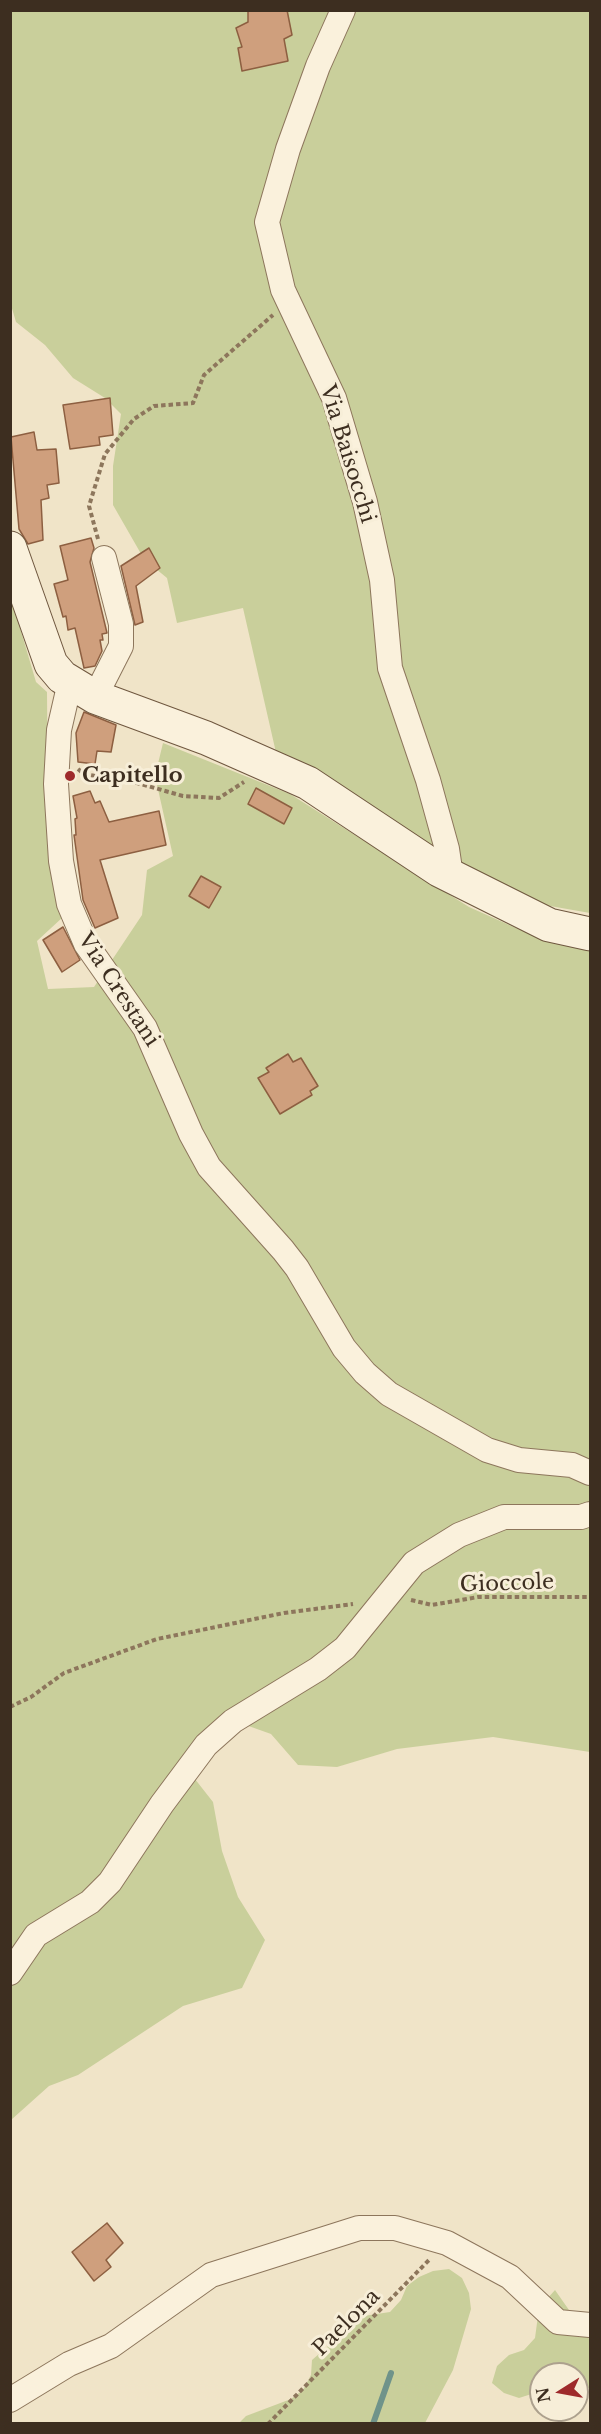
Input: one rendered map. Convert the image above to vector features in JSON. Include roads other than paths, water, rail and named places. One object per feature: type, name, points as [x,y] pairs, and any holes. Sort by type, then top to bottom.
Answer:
[{"type":"street","name":"Via Baisocchi","points":[[343,10],[303,108],[267,222],[283,290],[334,398],[364,502],[382,580],[390,668],[428,780],[447,849],[450,876]]},
{"type":"street","points":[[10,548],[51,663],[83,690],[206,738],[308,783],[450,876],[549,924],[591,934]]},
{"type":"street","name":"Via Crestani","points":[[104,558],[121,624],[121,646],[83,690],[59,729],[56,784],[58,835],[69,904],[86,944],[145,1028],[171,1083],[191,1134],[209,1167],[283,1250],[344,1348],[365,1373],[389,1394],[487,1450],[519,1460],[572,1465],[591,1473]]},
{"type":"street","points":[[10,1973],[36,1935],[90,1902],[110,1882],[162,1804],[206,1745],[233,1721],[318,1669],[345,1648],[392,1592],[404,1573],[435,1548],[490,1522],[518,1515],[581,1517],[591,1514]]},
{"type":"street","points":[[10,2400],[69,2364],[111,2346],[211,2275],[359,2228],[395,2228],[447,2243],[510,2277],[558,2322],[591,2325]]},
{"type":"waterway","points":[[373,2424],[391,2373]]},
{"type":"place","name":"Capitello","points":[[70,776]]}]
